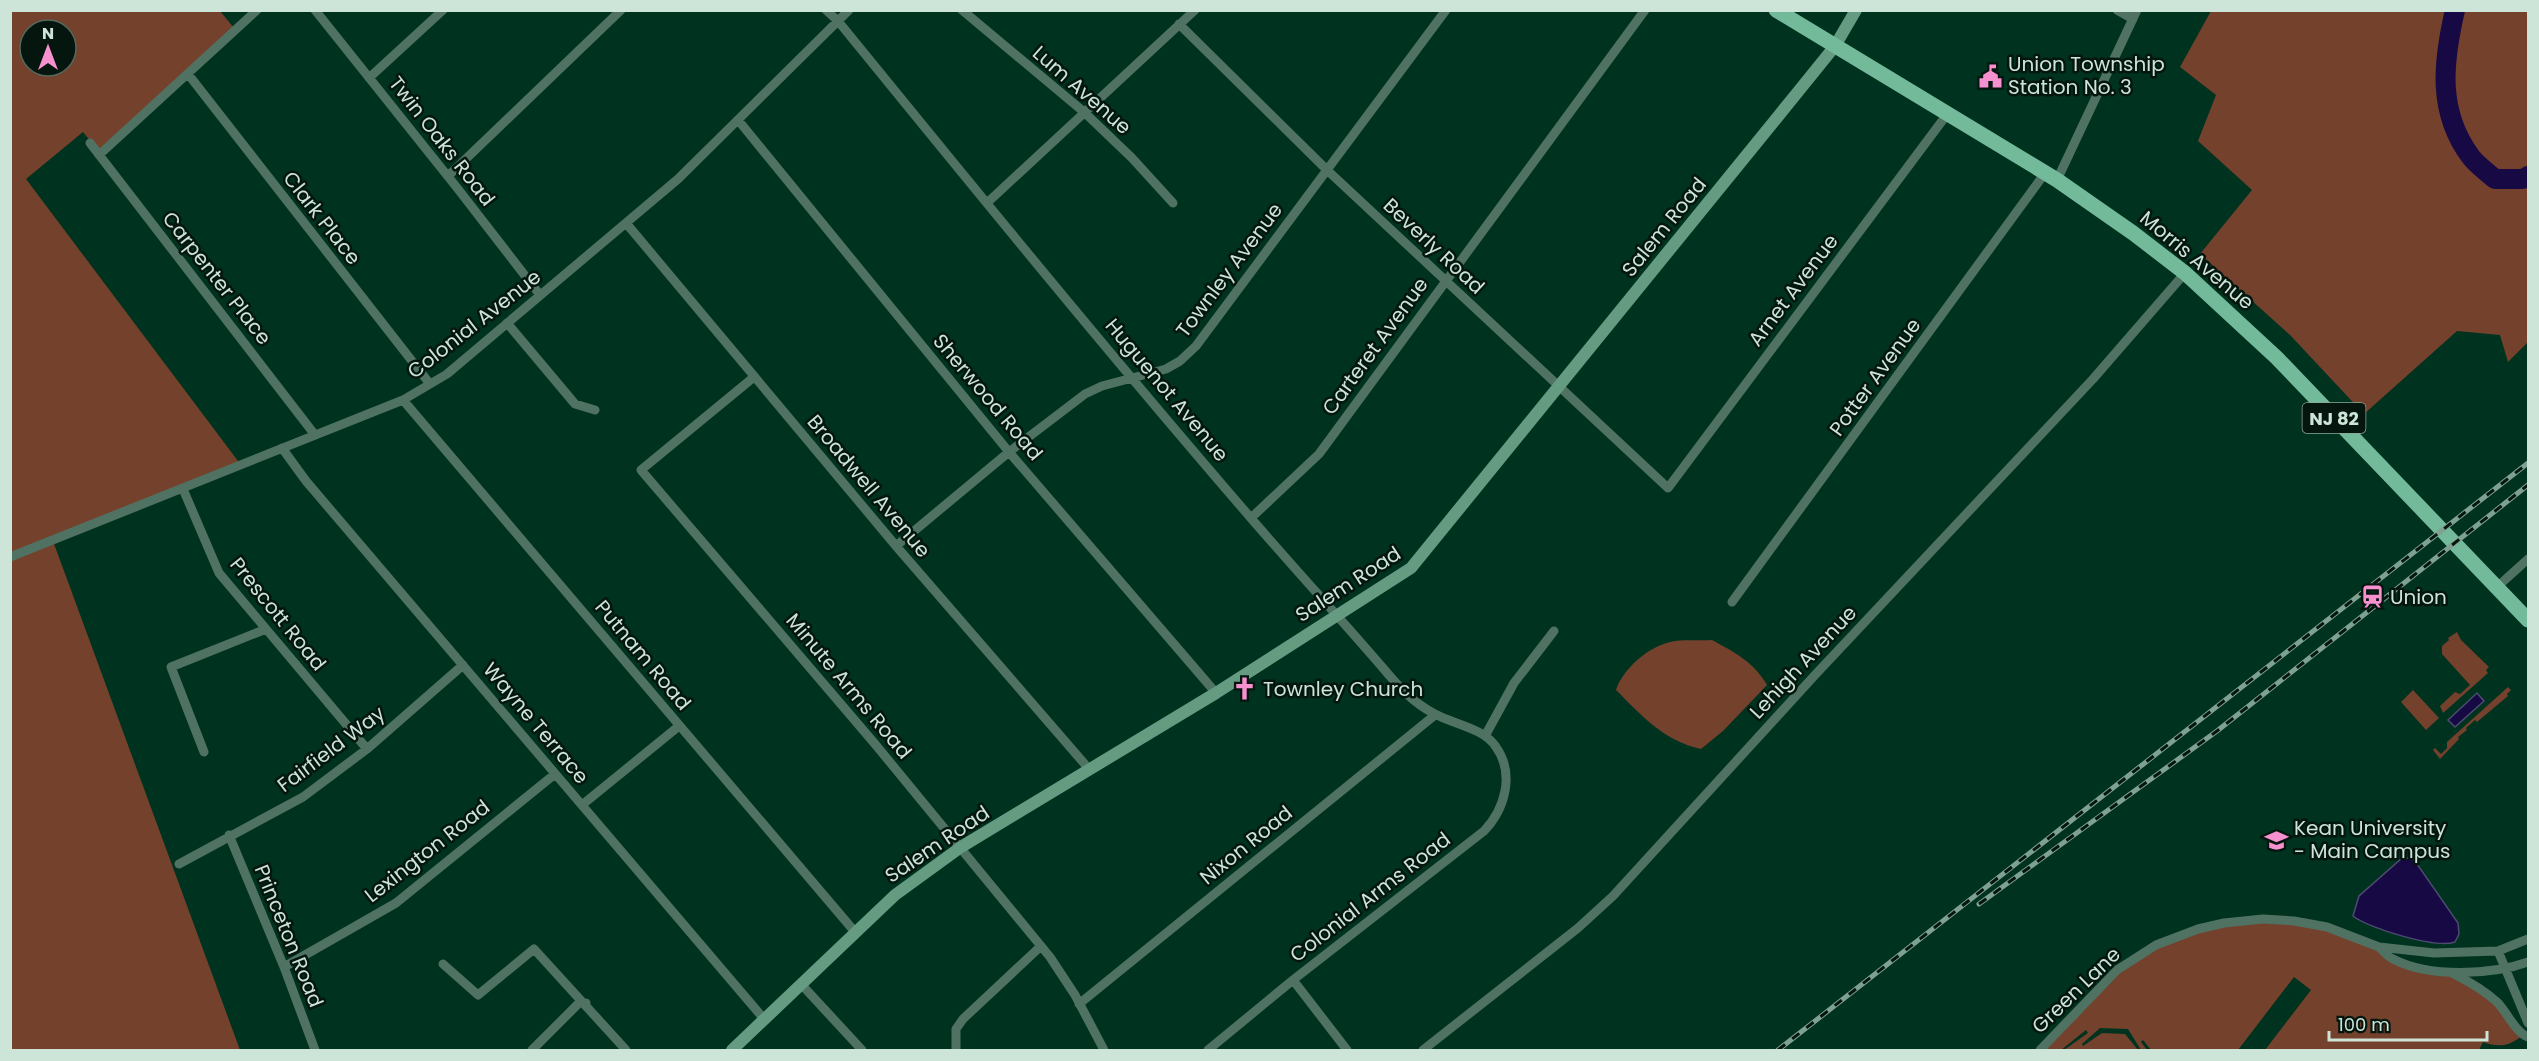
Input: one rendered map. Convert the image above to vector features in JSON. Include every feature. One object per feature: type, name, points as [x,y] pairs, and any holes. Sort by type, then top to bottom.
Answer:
[{"type":"main road","name":"Morris Avenue","points":[[1776,10],[2051,176],[2185,273],[2277,358],[2529,620]]},
{"type":"street","points":[[99,155],[257,10]]},
{"type":"street","name":"Twin Oaks Road","points":[[315,10],[540,295]]},
{"type":"street","points":[[369,78],[443,10]]},
{"type":"street","points":[[448,176],[621,10]]},
{"type":"street","name":"Huguenot Avenue","points":[[826,10],[838,21],[1251,518],[1338,614],[1397,685],[1435,715],[1485,736],[1496,747]]},
{"type":"street","name":"Colonial Avenue","points":[[10,557],[403,400],[447,374],[678,179],[849,10]]},
{"type":"street","name":"Lum Avenue","points":[[962,10],[1084,112],[1132,158],[1173,203]]},
{"type":"street","points":[[987,203],[1194,10]]},
{"type":"street","name":"Townley Avenue","points":[[896,546],[1009,452],[1085,394],[1102,386],[1166,369],[1180,361],[1196,346],[1446,10]]},
{"type":"street","name":"Carteret Avenue","points":[[1251,518],[1319,454],[1645,10]]},
{"type":"street","name":"Salem Road","points":[[732,1050],[895,895],[961,847],[1216,693],[1411,568],[1835,46],[1856,10]]},
{"type":"street","points":[[2117,10],[2135,15]]},
{"type":"street","name":"Potter Avenue","points":[[1732,602],[2051,176],[2135,15]]},
{"type":"street","name":"Beverly Road","points":[[1179,24],[1445,282],[1668,488]]},
{"type":"street","name":"Clark Place","points":[[188,74],[430,384]]},
{"type":"street","name":"Arnet Avenue","points":[[1668,488],[1948,113]]},
{"type":"street","name":"Sherwood Road","points":[[738,120],[1009,452],[1216,693]]},
{"type":"street","name":"Carpenter Place","points":[[90,143],[315,435]]},
{"type":"street","name":"Broadwell Avenue","points":[[626,223],[896,546],[1089,769]]},
{"type":"street","name":"Lehigh Avenue","points":[[1423,1050],[1578,928],[1613,896],[1815,675],[2093,379],[2185,273]]},
{"type":"street","points":[[507,323],[575,404],[595,410]]},
{"type":"street","name":"Minute Arms Road","points":[[754,377],[641,471],[961,847],[1041,946],[1079,1004],[1104,1050]]},
{"type":"street","name":"Putnam Road","points":[[403,400],[855,932]]},
{"type":"street","name":"Wayne Terrace","points":[[282,448],[306,481],[764,1019]]},
{"type":"street","name":"Prescott Road","points":[[183,489],[216,567],[367,749]]},
{"type":"street","points":[[2498,587],[2529,559]]},
{"type":"street","points":[[204,752],[171,667],[266,629]]},
{"type":"street","points":[[1485,736],[1514,683],[1554,631]]},
{"type":"street","name":"Fairfield Way","points":[[179,864],[303,796],[367,749],[463,666]]},
{"type":"street","name":"Nixon Road","points":[[1079,1004],[1435,715]]},
{"type":"street","points":[[582,806],[679,726]]},
{"type":"street","name":"Colonial Arms Road","points":[[1208,1050],[1492,822],[1499,810],[1507,784],[1496,747]]},
{"type":"street","name":"Lexington Road","points":[[284,967],[396,903],[555,774]]},
{"type":"street","name":"Princeton Road","points":[[229,835],[284,967],[315,1050]]},
{"type":"street","name":"Green Lane","points":[[2040,1050],[2117,970],[2156,945],[2198,929],[2240,921],[2281,920],[2327,927],[2379,947],[2434,953],[2498,951],[2529,939]]},
{"type":"street","points":[[956,1050],[956,1029],[963,1019],[1041,946]]},
{"type":"street","name":"Green Lane","points":[[2379,947],[2392,959],[2406,964],[2450,972],[2507,969],[2529,962]]},
{"type":"street","points":[[443,964],[478,994],[534,949],[586,1003],[626,1050]]},
{"type":"street","points":[[2498,951],[2529,1023]]},
{"type":"street","points":[[2450,972],[2479,987],[2494,999],[2523,1035],[2529,1037]]},
{"type":"street","points":[[1293,980],[1347,1050]]},
{"type":"street","points":[[801,984],[862,1050]]},
{"type":"street","points":[[532,1050],[579,1003],[586,1003]]},
{"type":"shaded area","points":[[10,11],[220,11],[234,28],[100,153],[83,132],[26,179],[241,465],[53,541],[240,1050],[11,1050]]},
{"type":"shaded area","points":[[2211,11],[2528,11],[2528,342],[2508,362],[2500,335],[2457,331],[2364,414],[2290,335],[2200,254],[2252,190],[2198,141],[2216,95],[2180,67]]},
{"type":"shaded area","points":[[2457,632],[2461,640],[2489,667],[2486,670],[2488,673],[2443,713],[2440,706],[2455,692],[2460,694],[2470,685],[2442,654],[2442,646]]},
{"type":"shaded area","points":[[1712,640],[1736,653],[1750,664],[1767,685],[1723,731],[1701,749],[1665,734],[1616,690],[1630,667],[1653,649],[1675,641]]},
{"type":"shaded area","points":[[2508,687],[2511,690],[2508,696],[2477,722],[2475,720],[2466,728],[2467,730],[2458,737],[2459,739],[2440,759],[2433,750],[2435,748],[2441,754],[2447,748],[2447,742]]},
{"type":"shaded area","points":[[2413,690],[2439,718],[2426,730],[2401,702]]},
{"type":"shaded area","points":[[2477,693],[2484,701],[2455,727],[2448,720]]},
{"type":"shaded area","points":[[2409,858],[2415,861],[2458,923],[2459,934],[2455,942],[2433,943],[2402,936],[2353,916],[2359,896],[2401,859]]},
{"type":"shaded area","points":[[2294,921],[2379,947],[2392,959],[2449,972],[2479,987],[2523,1035],[2514,1042],[2504,1045],[2483,1042],[2479,1050],[2265,1050],[2311,990],[2294,977],[2238,1050],[2151,1050],[2143,1040],[2141,1042],[2147,1050],[2141,1050],[2128,1029],[2100,1028],[2082,1044],[2083,1046],[2102,1033],[2125,1034],[2138,1050],[2064,1050],[2088,1033],[2086,1030],[2061,1050],[2036,1050],[2117,970],[2144,952],[2224,923]]},
{"type":"waterway","points":[[2455,10],[2446,67],[2446,86],[2452,122],[2473,160],[2495,179],[2523,179],[2528,176]]},
{"type":"railway","points":[[1778,1050],[2528,463]]},
{"type":"railway","points":[[1979,904],[2217,731],[2528,485]]},
{"type":"place","name":"Union Township Station No. 3","points":[[1990,76]]},
{"type":"place","name":"Union","points":[[2372,597]]},
{"type":"place","name":"Townley Church","points":[[1245,689]]},
{"type":"place","name":"Kean University - Main Campus","points":[[2276,840]]}]
